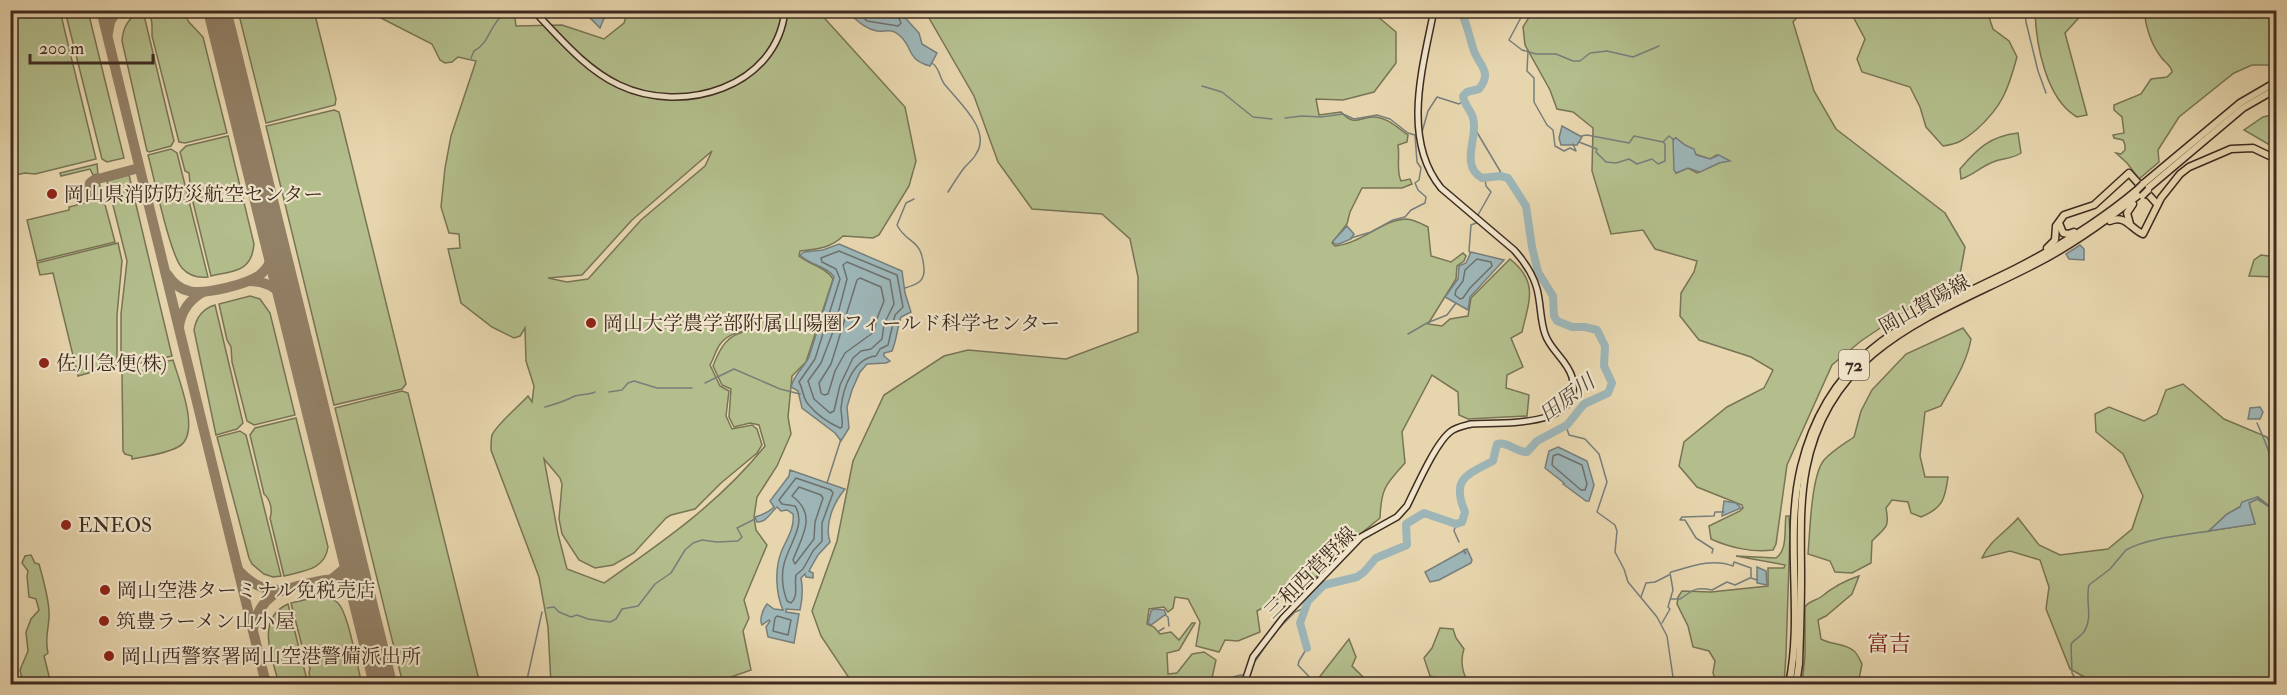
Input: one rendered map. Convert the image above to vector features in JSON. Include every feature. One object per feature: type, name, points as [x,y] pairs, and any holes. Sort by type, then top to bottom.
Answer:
[{"type":"main road","points":[[532,10],[596,71],[619,85],[649,96],[681,98],[705,95],[728,87],[752,72],[773,46],[782,26],[784,10]]},
{"type":"main road","name":"三和西菅野線","points":[[1244,684],[1253,657],[1282,618],[1361,537],[1397,517],[1402,511],[1439,445],[1451,431],[1459,426],[1471,424],[1546,419],[1562,410],[1571,395],[1573,383],[1569,370],[1546,339],[1537,289],[1523,261],[1514,250],[1441,188],[1433,178],[1424,158],[1419,131],[1419,92],[1434,10]]},
{"type":"main road","name":"岡山賀陽線","points":[[1796,684],[1802,496],[1814,442],[1834,398],[1863,362],[1895,336],[2038,263],[2079,239],[2146,188],[2240,103],[2277,82]]},
{"type":"main road","name":"岡山賀陽線","points":[[2146,188],[2243,108],[2277,89]]},
{"type":"main road","name":"岡山賀陽線","points":[[2079,239],[2116,218],[2123,219],[2143,234],[2157,204],[2184,170],[2219,153],[2231,149],[2253,148],[2277,159]]},
{"type":"main road","points":[[2059,223],[2069,212],[2094,205],[2129,173],[2157,204]]},
{"type":"main road","name":"岡山賀陽線","points":[[2059,223],[2061,231],[2068,234],[2140,193]]},
{"type":"main road","name":"岡山賀陽線","points":[[2130,225],[2128,209],[2140,193]]},
{"type":"main road","name":"岡山賀陽線","points":[[1789,684],[1793,657],[1796,498],[1800,469],[1818,417],[1844,376],[1888,335],[1920,315],[2059,245],[2113,209]]},
{"type":"main road","name":"岡山賀陽線","points":[[2014,269],[2051,245],[2055,240],[2059,223]]},
{"type":"green space","points":[[379,10],[514,11],[516,26],[562,25],[604,39],[624,23],[628,11],[818,11],[905,107],[916,161],[909,186],[879,235],[873,238],[843,236],[818,249],[800,251],[799,256],[826,272],[833,279],[806,362],[792,376],[788,417],[791,434],[777,466],[757,497],[754,517],[756,530],[767,545],[744,600],[749,618],[743,631],[751,670],[725,679],[722,684],[551,684],[548,627],[539,577],[491,450],[492,435],[498,426],[528,396],[532,402],[534,386],[526,361],[525,328],[520,336],[514,338],[492,327],[461,303],[448,249],[460,248],[459,234],[449,233],[441,207],[451,136],[476,61],[458,57],[452,62],[445,63],[440,60],[432,44],[375,15]],"holes":[[[712,151],[705,166],[641,220],[588,279],[567,282],[548,278],[582,275],[632,220]],[[747,331],[725,343],[713,366],[722,385],[731,389],[729,417],[734,427],[750,423],[759,425],[765,446],[729,486],[710,503],[604,583],[567,569],[544,459],[560,478],[562,484],[559,519],[562,534],[579,560],[595,568],[613,565],[634,553],[666,518],[695,509],[721,483],[757,453],[762,445],[757,429],[752,425],[732,429],[726,416],[729,391],[720,386],[710,365],[719,345],[732,335]]]},
{"type":"green space","points":[[1370,10],[1396,32],[1396,63],[1374,92],[1343,100],[1316,99],[1319,115],[1341,112],[1354,120],[1375,117],[1397,126],[1408,135],[1407,142],[1398,145],[1398,168],[1401,181],[1410,179],[1412,184],[1402,188],[1362,188],[1350,212],[1347,224],[1332,243],[1335,246],[1344,244],[1388,223],[1406,219],[1428,227],[1431,256],[1451,262],[1463,253],[1466,256],[1464,261],[1457,266],[1456,279],[1428,324],[1442,326],[1450,319],[1468,316],[1471,298],[1510,259],[1525,276],[1530,292],[1522,332],[1511,338],[1523,367],[1507,375],[1506,388],[1529,395],[1527,416],[1468,419],[1459,415],[1458,392],[1432,375],[1402,432],[1405,463],[1393,476],[1383,493],[1380,518],[1347,545],[1342,544],[1335,551],[1338,555],[1316,577],[1300,580],[1283,596],[1257,611],[1260,632],[1238,641],[1225,640],[1219,652],[1196,646],[1200,622],[1188,599],[1175,597],[1173,608],[1168,612],[1164,607],[1149,609],[1147,624],[1154,627],[1160,634],[1171,632],[1179,640],[1192,623],[1195,623],[1179,650],[1167,653],[1168,674],[1177,673],[1192,654],[1204,652],[1216,660],[1212,678],[1214,684],[853,684],[821,636],[812,611],[837,541],[853,461],[884,395],[944,356],[968,350],[1066,359],[1138,332],[1138,277],[1130,239],[1102,214],[1032,209],[998,162],[974,96],[925,11]]},
{"type":"green space","points":[[10,11],[60,11],[96,159],[35,174],[25,173],[11,176]]},
{"type":"green space","points":[[65,11],[88,11],[124,158],[107,162],[102,159]]},
{"type":"green space","points":[[143,11],[174,141],[171,146],[149,152],[122,41],[128,23]]},
{"type":"green space","points":[[147,11],[185,11],[188,21],[203,37],[227,133],[185,143],[179,142],[152,36],[151,19]]},
{"type":"green space","points":[[238,11],[314,11],[336,99],[335,105],[266,123]]},
{"type":"green space","points":[[1533,11],[1803,11],[1793,22],[1814,91],[1836,129],[1945,213],[1965,247],[1960,274],[1861,341],[1832,365],[1787,465],[1776,544],[1773,550],[1741,549],[1711,539],[1709,526],[1740,511],[1743,508],[1742,505],[1697,487],[1679,466],[1684,442],[1727,407],[1764,388],[1773,370],[1751,357],[1699,340],[1680,316],[1681,293],[1694,272],[1697,261],[1655,249],[1643,230],[1611,234],[1592,171],[1593,128],[1573,112],[1557,109],[1550,90],[1525,45],[1523,27]],"holes":[[[1676,138],[1695,154],[1710,159],[1717,155],[1719,163],[1697,173],[1688,168],[1676,173]]]},
{"type":"green space","points":[[1850,11],[1977,11],[1988,14],[1993,29],[2009,41],[2017,57],[2007,89],[1992,114],[1964,139],[1943,146],[1926,127],[1920,107],[1910,87],[1862,72],[1857,59],[1865,39]]},
{"type":"green space","points":[[2035,11],[2085,11],[2065,33],[2087,115],[2077,117],[2066,109],[2050,85],[2041,55]]},
{"type":"green space","points":[[2144,11],[2155,14],[2168,11],[2276,11],[2276,65],[2252,65],[2234,73],[2179,117],[2158,150],[2159,162],[2139,179],[2116,153],[2121,154],[2125,150],[2125,145],[2123,140],[2114,138],[2113,135],[2124,133],[2122,117],[2114,110],[2114,105],[2141,94],[2151,79],[2167,77],[2172,72],[2151,41]]},
{"type":"green space","points":[[334,110],[339,112],[406,384],[402,389],[334,405],[266,126]]},
{"type":"green space","points":[[2276,114],[2276,145],[2268,144],[2244,130],[2263,117]]},
{"type":"green space","points":[[2018,133],[2021,153],[1989,164],[1961,179],[1960,169],[1978,150],[1992,140]]},
{"type":"green space","points":[[228,136],[254,244],[250,260],[240,269],[211,276],[191,194],[189,173],[185,171],[180,152],[186,146]]},
{"type":"green space","points":[[171,149],[177,153],[208,277],[188,273],[182,268],[172,248],[148,155]]},
{"type":"green space","points":[[97,164],[98,174],[93,175],[90,169],[61,176],[60,173]]},
{"type":"green space","points":[[129,175],[172,356],[128,366],[121,361],[121,314],[127,261],[107,181]]},
{"type":"green space","points":[[99,182],[115,242],[37,261],[27,220],[69,210],[69,207],[96,200],[94,185]]},
{"type":"green space","points":[[118,243],[122,261],[117,315],[117,365],[78,376],[53,273],[40,275],[37,263]]},
{"type":"green space","points":[[2261,255],[2276,257],[2276,277],[2249,276],[2254,260]]},
{"type":"green space","points":[[250,296],[260,299],[270,313],[295,415],[254,425],[247,421],[219,304]]},
{"type":"green space","points":[[215,305],[243,423],[237,429],[216,435],[194,330],[200,314]]},
{"type":"green space","points":[[1963,328],[1971,339],[1963,365],[1941,406],[1925,412],[1920,456],[1925,477],[1948,477],[1942,502],[1934,510],[1921,517],[1911,513],[1908,502],[1892,500],[1886,508],[1887,524],[1872,541],[1871,563],[1852,573],[1835,572],[1830,561],[1808,554],[1816,478],[1824,460],[1854,437],[1861,411],[1872,390],[1906,354]]},
{"type":"green space","points":[[173,360],[184,394],[189,420],[185,441],[178,447],[167,451],[132,459],[132,456],[123,451],[122,374],[124,370]]},
{"type":"green space","points":[[2183,384],[2224,419],[2267,437],[2276,454],[2276,684],[2095,683],[2070,669],[2046,609],[2049,587],[2040,560],[2010,551],[1982,558],[1993,542],[2018,518],[2039,545],[2060,555],[2108,549],[2132,529],[2143,496],[2123,454],[2096,432],[2095,414],[2109,407],[2144,421],[2157,414],[2166,390]],"holes":[[[2258,497],[2268,505],[2257,499],[2249,503],[2255,524],[2209,531],[2227,514]]]},
{"type":"green space","points":[[402,391],[408,393],[480,684],[403,684],[335,408]]},
{"type":"green space","points":[[296,418],[328,547],[323,561],[318,565],[284,576],[270,518],[270,505],[264,494],[250,435],[255,428]]},
{"type":"green space","points":[[240,431],[246,435],[281,576],[273,577],[264,574],[252,564],[249,558],[217,437]]},
{"type":"green space","points":[[1786,516],[1789,516],[1790,533],[1784,684],[1717,684],[1713,673],[1715,661],[1709,651],[1693,647],[1688,626],[1677,604],[1678,597],[1682,591],[1711,592],[1768,586],[1768,568],[1784,568],[1785,565],[1736,556],[1776,558],[1784,545]]},
{"type":"green space","points":[[31,555],[35,563],[39,564],[48,599],[48,653],[44,656],[51,684],[23,684],[20,670],[28,651],[26,632],[31,619],[39,610],[36,599],[29,597],[28,571],[22,563],[25,556]]},
{"type":"green space","points":[[1859,576],[1852,594],[1818,620],[1821,639],[1846,647],[1857,655],[1862,664],[1858,684],[1802,684],[1805,656],[1805,607],[1838,585]]},
{"type":"green space","points":[[321,596],[334,600],[342,609],[362,684],[311,684],[310,668],[291,603]]},
{"type":"green space","points":[[288,604],[308,684],[279,684],[270,651],[268,640],[272,619]]},
{"type":"green space","points":[[1440,628],[1453,629],[1464,649],[1462,667],[1470,684],[1443,684],[1441,680],[1430,676],[1424,658],[1432,648]]},
{"type":"green space","points":[[1349,639],[1356,657],[1352,666],[1367,681],[1366,684],[1314,684]]},
{"type":"water","points":[[578,11],[607,11],[600,28],[584,12]]},
{"type":"water","points":[[846,11],[899,11],[919,33],[922,44],[937,53],[930,66],[917,60],[904,39],[896,33],[868,28]]},
{"type":"water","points":[[1562,126],[1582,137],[1577,145],[1561,145],[1559,138]]},
{"type":"water","points":[[1676,138],[1694,149],[1696,155],[1710,159],[1719,155],[1730,161],[1719,163],[1700,172],[1688,168],[1676,173],[1673,139]]},
{"type":"water","points":[[1347,226],[1354,234],[1351,239],[1334,244],[1333,241]]},
{"type":"water","points":[[839,244],[902,271],[911,312],[901,317],[892,351],[884,353],[890,361],[867,364],[860,372],[847,407],[849,428],[841,441],[835,433],[802,408],[798,391],[791,387],[794,378],[809,357],[834,277],[827,270],[800,255],[804,252],[823,250]]},
{"type":"water","points":[[2080,245],[2084,249],[2084,260],[2069,259],[2066,254]]},
{"type":"water","points":[[1471,252],[1504,260],[1470,297],[1468,310],[1445,297],[1458,279],[1459,266],[1466,263]]},
{"type":"water","points":[[2260,407],[2263,412],[2260,419],[2248,419],[2250,408]]},
{"type":"water","points":[[1558,447],[1587,461],[1594,485],[1589,501],[1563,484],[1545,468],[1549,451]]},
{"type":"water","points":[[790,470],[845,489],[837,500],[829,521],[830,542],[818,555],[809,571],[813,573],[813,578],[806,577],[805,574],[801,578],[800,610],[786,609],[786,612],[799,614],[794,643],[768,637],[766,627],[770,621],[762,625],[761,620],[767,604],[774,609],[783,610],[777,589],[777,573],[779,557],[792,528],[793,514],[787,510],[781,511],[777,507],[763,521],[757,522],[755,517],[774,507],[770,501],[789,476]]},
{"type":"water","points":[[2257,497],[2269,507],[2257,499],[2249,503],[2255,524],[2209,531],[2227,514],[2240,507],[2242,502]]},
{"type":"water","points":[[1724,501],[1736,503],[1741,508],[1722,516]]},
{"type":"water","points":[[1467,549],[1471,563],[1439,580],[1430,582],[1425,572],[1463,551],[1466,554],[1464,550]]},
{"type":"water","points":[[1757,567],[1766,571],[1767,585],[1757,583]]},
{"type":"water","points":[[1164,610],[1166,614],[1151,625],[1148,623],[1151,611]]},
{"type":"waterway","points":[[471,58],[500,17],[505,13],[511,16],[517,10]]},
{"type":"waterway","name":"田原川","points":[[1307,648],[1300,623],[1308,601],[1324,585],[1357,577],[1376,558],[1407,545],[1406,524],[1424,513],[1456,524],[1462,522],[1465,512],[1461,501],[1461,485],[1464,479],[1475,470],[1493,461],[1497,444],[1501,443],[1527,452],[1537,441],[1567,425],[1584,404],[1608,393],[1612,383],[1604,366],[1605,346],[1597,330],[1572,327],[1557,321],[1554,316],[1553,296],[1538,272],[1526,206],[1508,178],[1500,176],[1482,178],[1472,166],[1474,126],[1472,115],[1463,96],[1467,92],[1479,89],[1485,73],[1474,51],[1460,10]]},
{"type":"waterway","points":[[1525,10],[1509,40],[1522,50],[1536,54],[1556,54],[1573,61],[1580,61],[1590,53],[1607,51],[1633,57],[1659,46]]},
{"type":"waterway","points":[[2027,10],[2026,22],[2046,93]]},
{"type":"waterway","points":[[1528,51],[1527,71],[1534,78],[1534,102],[1547,125],[1553,130],[1555,146],[1564,151],[1570,148],[1576,151],[1573,144]]},
{"type":"waterway","points":[[932,63],[944,83],[972,117],[980,136],[980,145],[976,154],[948,192]]},
{"type":"waterway","points":[[1202,86],[1222,92],[1253,117],[1272,119]]},
{"type":"waterway","points":[[1422,132],[1428,111],[1437,97],[1459,104],[1463,101]]},
{"type":"waterway","points":[[1285,118],[1343,114],[1354,119],[1377,115],[1390,119],[1408,133],[1415,135],[1417,162],[1421,168],[1419,180],[1415,183],[1418,190],[1426,197],[1425,203],[1411,210],[1405,217],[1351,238]]},
{"type":"waterway","points":[[1475,129],[1503,176]]},
{"type":"waterway","points":[[1581,136],[1587,135],[1629,143],[1634,136],[1663,142],[1669,136],[1674,140]]},
{"type":"waterway","points":[[1579,142],[1597,149],[1596,152],[1606,162],[1616,163],[1629,159],[1637,164],[1652,159],[1658,164],[1665,161],[1663,142]]},
{"type":"waterway","points":[[1478,215],[1491,192],[1486,186],[1485,179]]},
{"type":"waterway","points":[[905,288],[919,282],[924,273],[920,251],[897,225],[906,203],[914,199]]},
{"type":"waterway","points":[[1470,253],[1471,225],[1476,223]]},
{"type":"waterway","points":[[1408,334],[1447,315],[1456,303]]},
{"type":"waterway","points":[[705,383],[734,369],[780,389],[800,394]]},
{"type":"waterway","points":[[609,392],[622,390],[628,383],[634,381],[657,388],[692,388]]},
{"type":"waterway","points":[[545,407],[575,396],[595,392]]},
{"type":"waterway","points":[[2257,423],[2270,454],[2275,476],[2274,498],[2270,508]]},
{"type":"waterway","points":[[1566,426],[1569,435],[1585,439],[1599,454],[1607,482],[1597,512],[1615,525],[1617,531],[1615,552],[1628,582],[1657,617],[1667,636],[1674,684]]},
{"type":"waterway","points":[[827,483],[841,439]]},
{"type":"waterway","points":[[10,466],[13,474],[11,487]]},
{"type":"waterway","points":[[2268,505],[2276,515]]},
{"type":"waterway","points":[[1712,553],[1713,549],[1696,538],[1685,520],[1680,520],[1682,517],[1714,516],[1715,512],[1724,512]]},
{"type":"waterway","points":[[547,608],[554,607],[571,617],[577,615],[610,622],[616,619],[622,609],[638,606],[655,584],[671,573],[685,550],[693,543],[702,540],[738,541],[742,537],[737,528],[755,519]]},
{"type":"waterway","points":[[1456,524],[1454,531],[1459,542]]},
{"type":"waterway","points":[[2079,684],[2072,673],[2071,644],[2082,634],[2087,625],[2089,585],[2110,569],[2126,550],[2166,538],[2210,531]]},
{"type":"waterway","points":[[1662,623],[1670,609],[1668,607],[1673,590],[1671,572],[1710,563],[1733,566],[1734,562],[1751,568],[1751,578],[1757,580]]},
{"type":"waterway","points":[[1641,597],[1646,583],[1655,582],[1669,575]]},
{"type":"waterway","points":[[1671,599],[1680,599],[1697,589],[1712,590],[1727,582],[1735,585],[1750,578]]},
{"type":"waterway","points":[[1277,630],[1295,612],[1305,608]]},
{"type":"waterway","points":[[526,684],[542,612]]},
{"type":"waterway","points":[[1165,615],[1168,617],[1169,626]]},
{"type":"waterway","points":[[1159,631],[1164,628]]},
{"type":"waterway","points":[[1256,660],[1269,641]]},
{"type":"waterway","points":[[1307,648],[1298,665],[1316,684]]},
{"type":"waterway","points":[[1202,684],[1243,675]]},
{"type":"waterway","points":[[1319,684],[1327,680],[1330,684]]},
{"type":"taxiway","points":[[101,10],[266,684]]},
{"type":"taxiway","points":[[108,33],[110,22],[117,10]]},
{"type":"taxiway","points":[[216,10],[220,20]]},
{"type":"taxiway","points":[[83,196],[88,193],[90,183],[94,180],[139,168]]},
{"type":"taxiway","points":[[167,274],[176,285],[189,291],[216,290],[238,285],[256,277],[268,266],[272,257],[273,238]]},
{"type":"taxiway","points":[[249,281],[270,285],[280,293],[291,311]]},
{"type":"taxiway","points":[[179,327],[186,306],[203,292]]},
{"type":"taxiway","points":[[333,578],[345,568],[349,551]]},
{"type":"taxiway","points":[[238,570],[257,585],[282,590]]},
{"type":"taxiway","points":[[254,627],[256,618],[268,599],[307,583],[344,580],[353,585],[362,600]]},
{"type":"runway","points":[[217,10],[383,684]]},
{"type":"place","name":"岡山県消防防災航空センター","points":[[52,194]]},
{"type":"place","name":"岡山大学農学部附属山陽圏フィールド科学センター","points":[[591,323]]},
{"type":"place","name":"佐川急便(株)","points":[[44,363]]},
{"type":"place","name":"ENEOS","points":[[66,525]]},
{"type":"place","name":"岡山空港ターミナル免税売店","points":[[105,590]]},
{"type":"place","name":"筑豊ラーメン山小屋","points":[[104,621]]},
{"type":"place","name":"岡山西警察署岡山空港警備派出所","points":[[109,656]]},
{"type":"district","name":"富吉","points":[[1889,643]]}]
